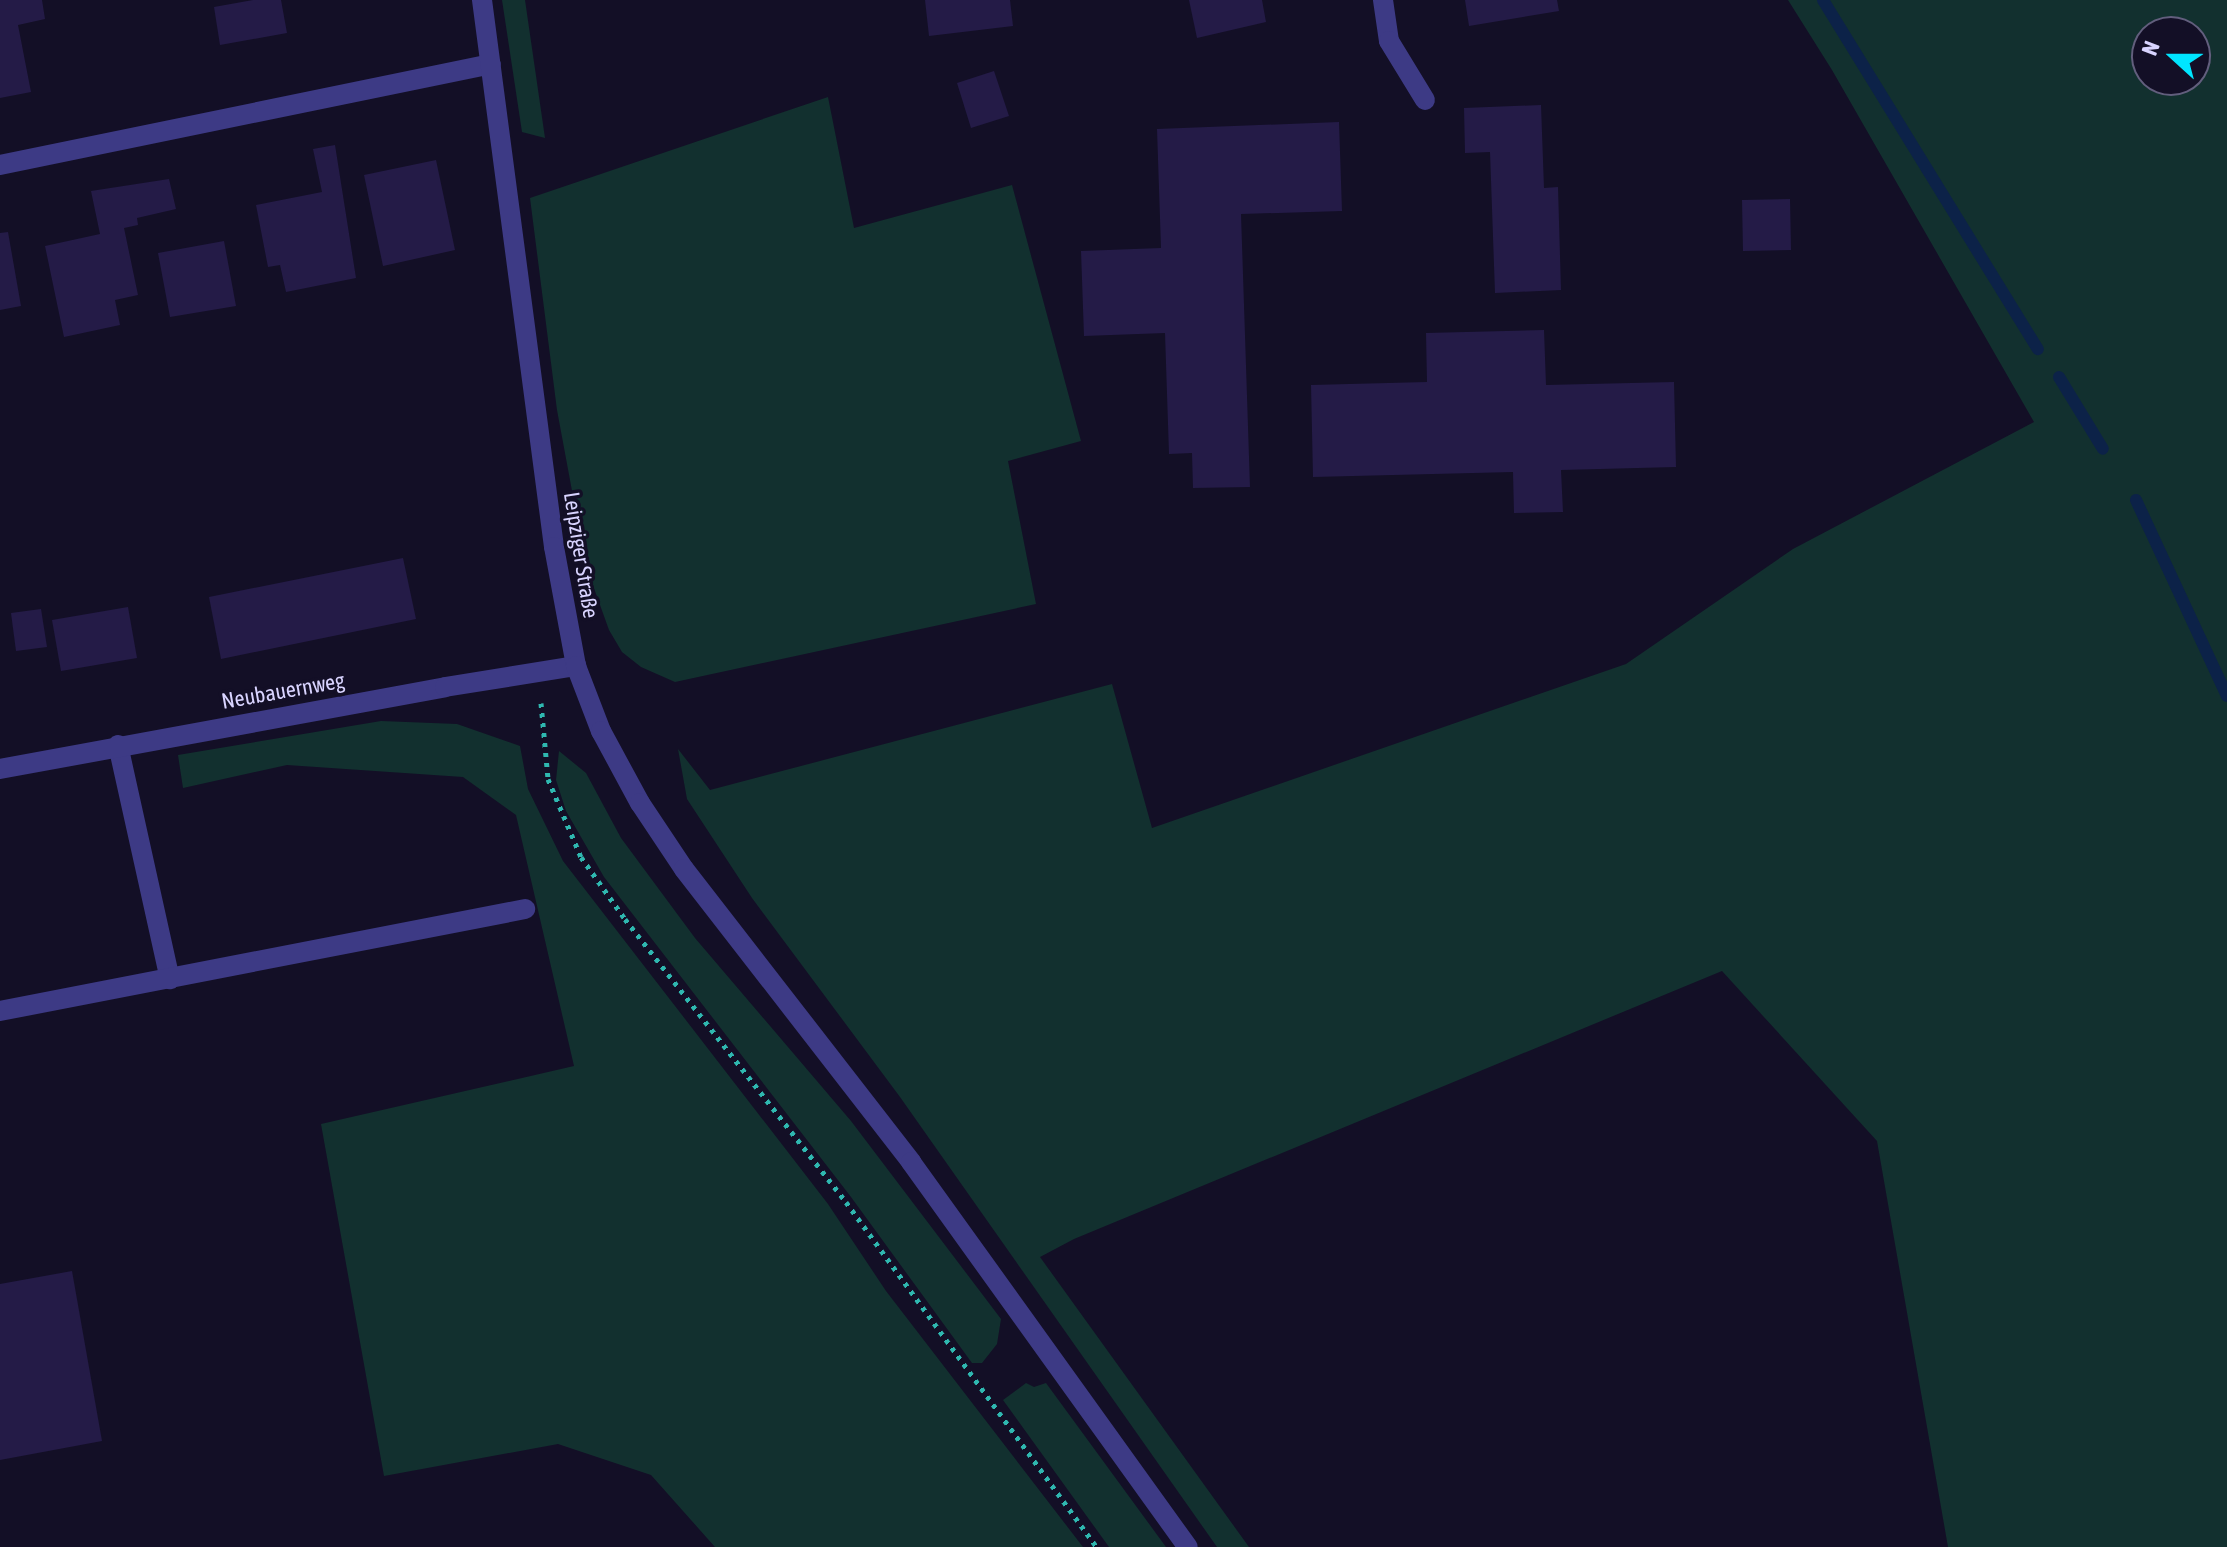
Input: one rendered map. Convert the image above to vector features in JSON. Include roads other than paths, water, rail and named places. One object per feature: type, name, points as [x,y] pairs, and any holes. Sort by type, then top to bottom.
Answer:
[{"type":"street","name":"Leipziger Straße","points":[[482,0],[554,547],[576,666],[601,731],[640,803],[684,869],[1036,1331],[1188,1547]]},
{"type":"street","points":[[1383,0],[1389,41],[1425,100]]},
{"type":"street","points":[[0,165],[491,64]]},
{"type":"street","name":"Neubauernweg","points":[[0,769],[118,745],[576,666]]},
{"type":"street","points":[[118,745],[170,979]]},
{"type":"street","points":[[0,1011],[525,909]]},
{"type":"waterway","points":[[1823,0],[2038,349]]},
{"type":"waterway","points":[[2059,377],[2103,449]]},
{"type":"waterway","points":[[2136,500],[2227,696]]}]
